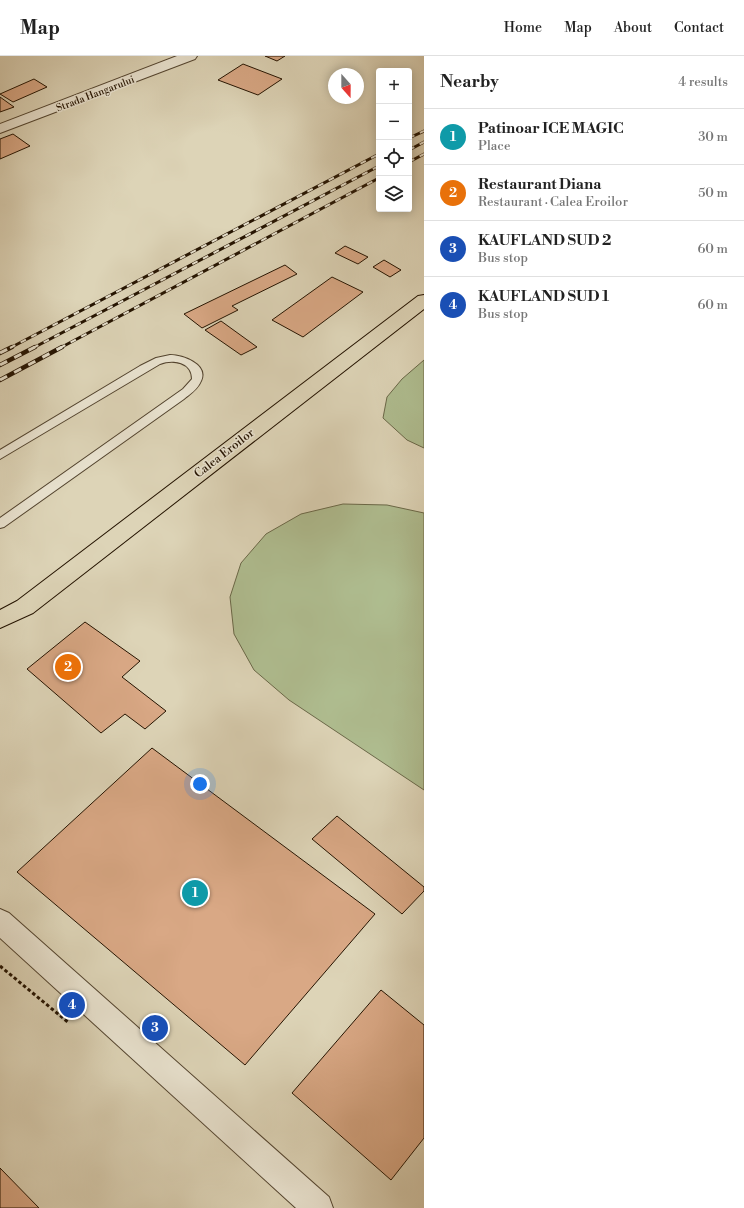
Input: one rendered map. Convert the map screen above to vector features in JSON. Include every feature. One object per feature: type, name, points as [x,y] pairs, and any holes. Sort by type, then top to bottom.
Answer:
[{"type":"main road","name":"Calea Eroilor","points":[[0,632],[24,607],[424,300]]},
{"type":"main road","name":"Calea Eroilor","points":[[0,620],[24,607]]},
{"type":"street","name":"Strada Hangarului","points":[[0,129],[190,56]]},
{"type":"street","points":[[0,921],[318,1208]]},
{"type":"lane","points":[[0,455],[144,368],[157,362],[171,358],[181,360],[192,365],[196,372],[197,380],[190,389],[180,397],[0,524]]},
{"type":"green space","points":[[424,360],[424,448],[407,440],[383,418],[387,397],[402,379]]},
{"type":"green space","points":[[343,504],[387,505],[424,513],[424,790],[289,700],[254,670],[234,634],[230,597],[241,563],[266,534],[301,514]]},
{"type":"building","points":[[265,56],[285,56],[277,61]]},
{"type":"building","points":[[243,64],[282,79],[258,95],[218,80]]},
{"type":"building","points":[[34,79],[47,87],[13,102],[0,94]]},
{"type":"building","points":[[0,97],[14,107],[0,112]]},
{"type":"building","points":[[13,134],[30,146],[0,159],[0,139]]},
{"type":"building","points":[[345,246],[368,257],[358,264],[335,253]]},
{"type":"building","points":[[384,260],[401,270],[390,277],[373,267]]},
{"type":"building","points":[[285,265],[297,274],[232,306],[238,310],[202,328],[184,314]]},
{"type":"building","points":[[332,277],[363,292],[303,337],[272,320]]},
{"type":"building","points":[[221,321],[257,347],[241,355],[205,330]]},
{"type":"building","points":[[85,622],[140,661],[122,677],[166,711],[145,729],[125,714],[101,733],[27,669]]},
{"type":"building","points":[[152,748],[375,914],[245,1065],[17,872]]},
{"type":"building","points":[[337,816],[424,887],[424,891],[402,914],[312,839]]},
{"type":"building","points":[[381,990],[424,1025],[424,1138],[391,1180],[292,1093]]},
{"type":"building","points":[[0,1168],[39,1208],[0,1208]]},
{"type":"railway","points":[[412,137],[424,131]]},
{"type":"railway","points":[[412,148],[424,142]]},
{"type":"railway","points":[[412,160],[424,154]]},
{"type":"railway","points":[[10,348],[376,156]]},
{"type":"railway","points":[[33,348],[376,168]]},
{"type":"railway","points":[[60,348],[376,180]]},
{"type":"railway","points":[[0,365],[35,347]]},
{"type":"railway","points":[[0,380],[62,347]]},
{"type":"railway","points":[[0,353],[10,348]]},
{"type":"place","name":"Restaurant Diana","points":[[68,667]]},
{"type":"place","name":"Patinoar ICE MAGIC","points":[[195,893]]},
{"type":"place","name":"KAUFLAND SUD 1","points":[[72,1005]]},
{"type":"place","name":"KAUFLAND SUD 2","points":[[155,1028]]}]
